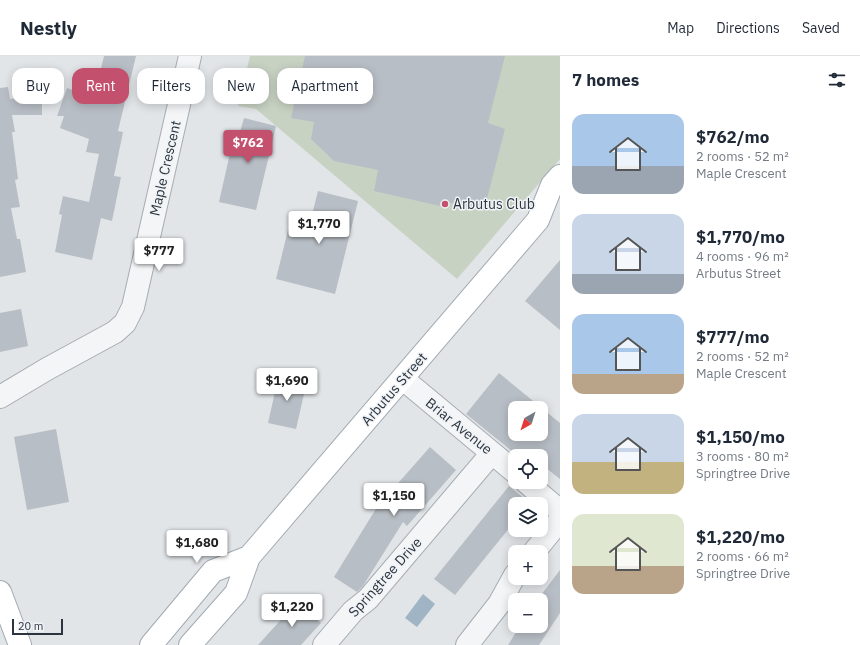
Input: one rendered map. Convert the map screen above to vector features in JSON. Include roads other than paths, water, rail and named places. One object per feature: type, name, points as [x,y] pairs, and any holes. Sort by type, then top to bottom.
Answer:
[{"type":"main road","name":"Arbutus Street","points":[[190,645],[236,593],[249,557],[538,220],[552,185],[560,176]]},
{"type":"main road","name":"Arbutus Street","points":[[538,220],[560,208]]},
{"type":"main road","name":"Arbutus Street","points":[[151,645],[213,572],[249,557]]},
{"type":"main road","points":[[0,592],[20,645]]},
{"type":"street","name":"Maple Crescent","points":[[0,397],[114,332],[125,323],[133,307],[190,56]]},
{"type":"street","name":"Briar Avenue","points":[[403,379],[508,466]]},
{"type":"street","name":"Springtree Drive","points":[[324,645],[353,611],[368,599],[492,453]]},
{"type":"street","points":[[534,489],[560,511]]},
{"type":"street","points":[[540,545],[560,520]]},
{"type":"street","points":[[467,645],[499,604],[509,585]]},
{"type":"water","points":[[423,594],[435,604],[417,627],[405,618]]},
{"type":"place","name":"Arbutus Club","points":[[445,204]]}]
